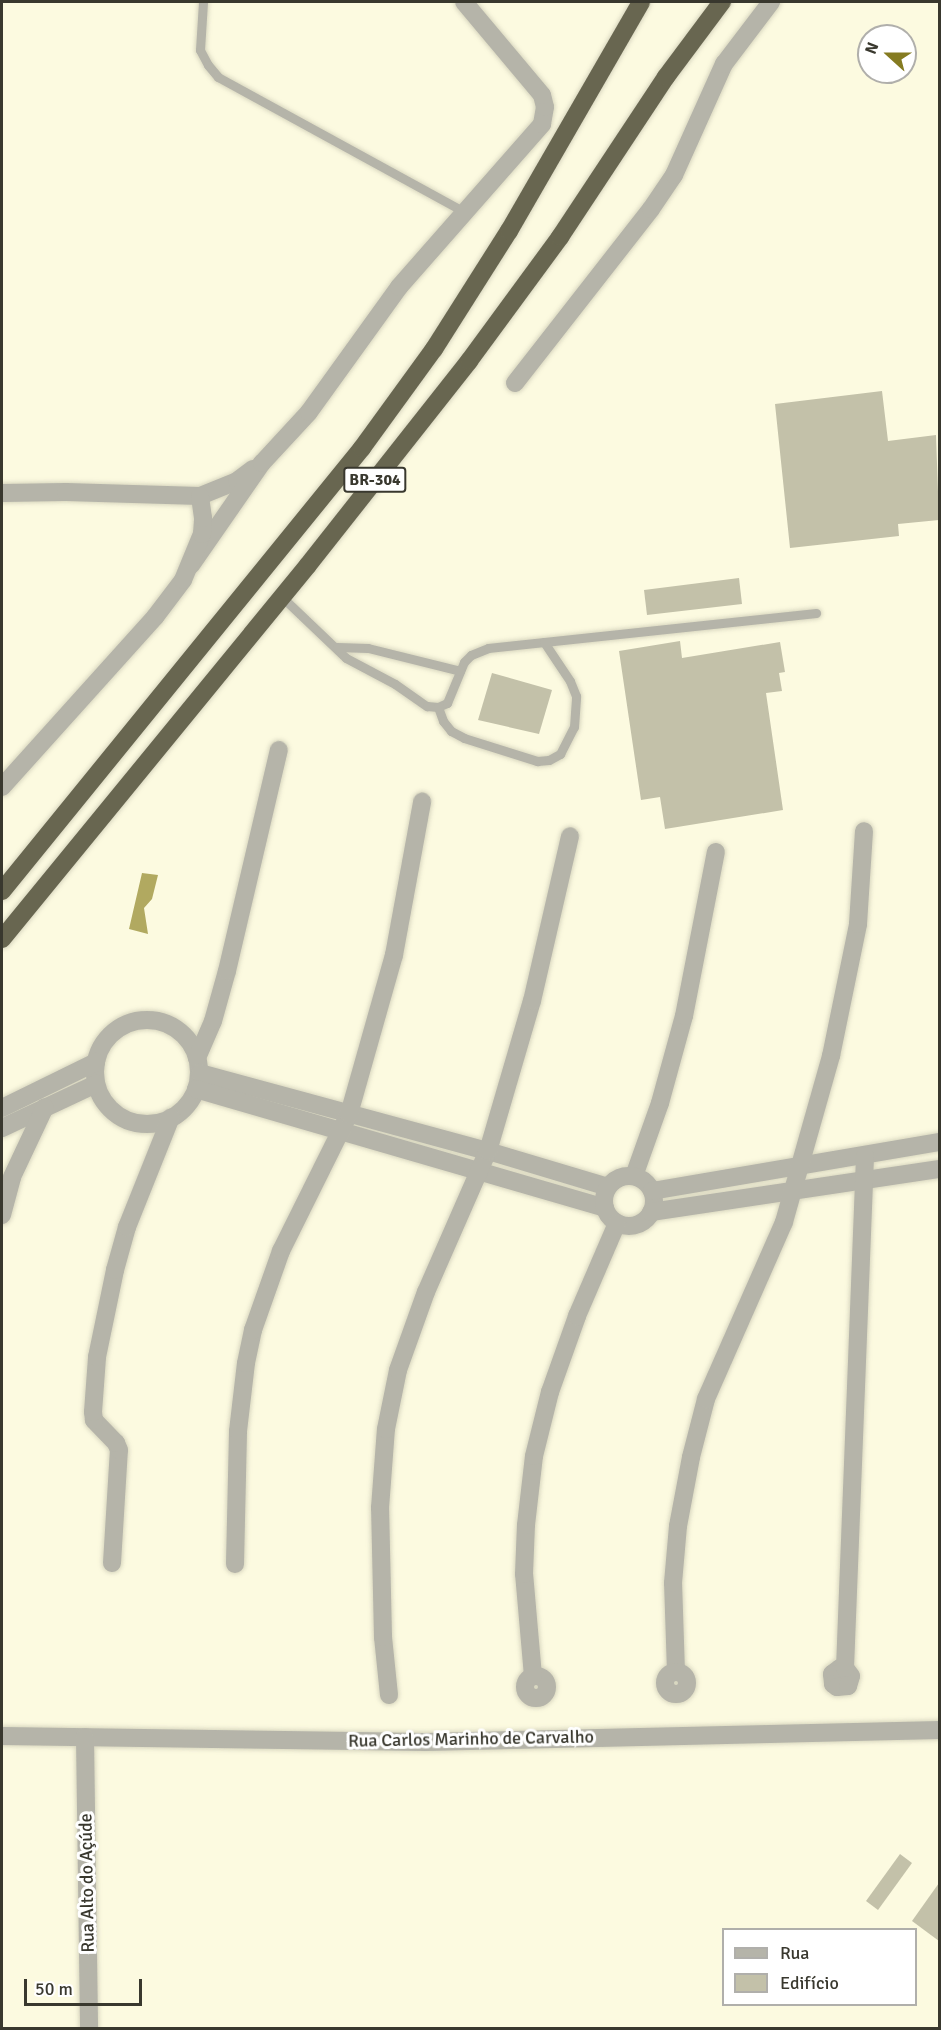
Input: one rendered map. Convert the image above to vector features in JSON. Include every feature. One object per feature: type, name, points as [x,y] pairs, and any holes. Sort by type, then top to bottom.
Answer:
[{"type":"highway","name":"BR-304","points":[[2,891],[362,448],[434,349],[509,231],[641,2]]},
{"type":"highway","name":"BR-304","points":[[2,939],[282,597],[469,361],[560,237],[666,77],[722,2]]},
{"type":"street","points":[[2,787],[155,617],[262,463],[309,412],[399,287],[542,124],[545,113],[542,95],[464,2]]},
{"type":"street","points":[[515,383],[669,184],[724,64],[771,2]]},
{"type":"street","points":[[545,113],[570,128]]},
{"type":"street","points":[[2,493],[200,496],[237,481],[262,463]]},
{"type":"street","points":[[191,565],[202,534],[204,518],[200,496]]},
{"type":"street","points":[[198,1073],[185,1036],[171,1025],[155,1020],[138,1020],[122,1026],[109,1036],[99,1051],[96,1062],[96,1084],[103,1101],[115,1113],[131,1122],[149,1124],[171,1117],[189,1102],[198,1073],[213,1021],[227,970],[279,750]]},
{"type":"street","points":[[235,1564],[238,1431],[246,1363],[253,1330],[281,1251],[345,1122],[394,955],[422,802]]},
{"type":"street","points":[[675,1672],[673,1583],[678,1526],[691,1457],[706,1399],[767,1264],[794,1192],[845,996],[858,924],[864,831]]},
{"type":"street","points":[[389,1695],[383,1637],[380,1508],[386,1429],[398,1370],[426,1292],[489,1151],[532,1001],[570,836]]},
{"type":"street","points":[[634,1176],[660,1103],[684,1016],[716,852]]},
{"type":"street","points":[[2,1108],[96,1062]]},
{"type":"street","points":[[198,1073],[481,1171],[605,1208]]},
{"type":"street","points":[[2,1128],[96,1084]]},
{"type":"street","points":[[2,1215],[7,1171],[45,1107]]},
{"type":"street","points":[[112,1563],[118,1450],[116,1443],[94,1420],[97,1357],[115,1270],[127,1227],[171,1117]]},
{"type":"street","points":[[345,1122],[489,1151],[608,1187]]},
{"type":"street","points":[[652,1191],[939,1142]]},
{"type":"street","points":[[845,1668],[865,1156]]},
{"type":"street","points":[[651,1212],[652,1191],[642,1179],[634,1176],[616,1179],[608,1187],[604,1199],[605,1208],[617,1223],[636,1225],[651,1212],[939,1169]]},
{"type":"street","points":[[533,1676],[524,1574],[525,1525],[534,1456],[550,1392],[617,1223]]},
{"type":"street","name":"Rua Carlos Marinho de Carvalho","points":[[2,1736],[425,1742],[939,1730]]},
{"type":"street","name":"Rua Alto do Açúde","points":[[85,1737],[89,2028]]},
{"type":"lane","points":[[203,2],[200,50],[208,65],[219,76],[464,211]]},
{"type":"lane","points":[[282,597],[346,658],[360,668],[396,684],[428,706],[438,707],[447,703],[464,662],[479,651],[816,613]]},
{"type":"lane","points":[[438,707],[442,722],[451,731],[464,738],[537,761],[549,760],[560,754],[574,727],[576,696],[570,681],[544,642]]},
{"type":"lane","points":[[337,647],[368,648],[460,670]]},
{"type":"shaded area","points":[[142,873],[158,875],[152,899],[144,908],[148,934],[129,929]]},
{"type":"building","points":[[882,391],[888,441],[936,435],[939,520],[898,524],[899,536],[790,548],[775,404]]},
{"type":"building","points":[[739,578],[742,604],[647,615],[644,590]]},
{"type":"building","points":[[680,641],[682,658],[780,642],[785,672],[779,673],[782,691],[766,693],[783,810],[665,829],[660,797],[641,800],[619,651]]},
{"type":"building","points":[[492,673],[552,690],[539,734],[478,720]]},
{"type":"building","points":[[900,1854],[912,1863],[878,1910],[866,1901]]},
{"type":"building","points":[[939,1883],[939,1941],[912,1921]]}]
